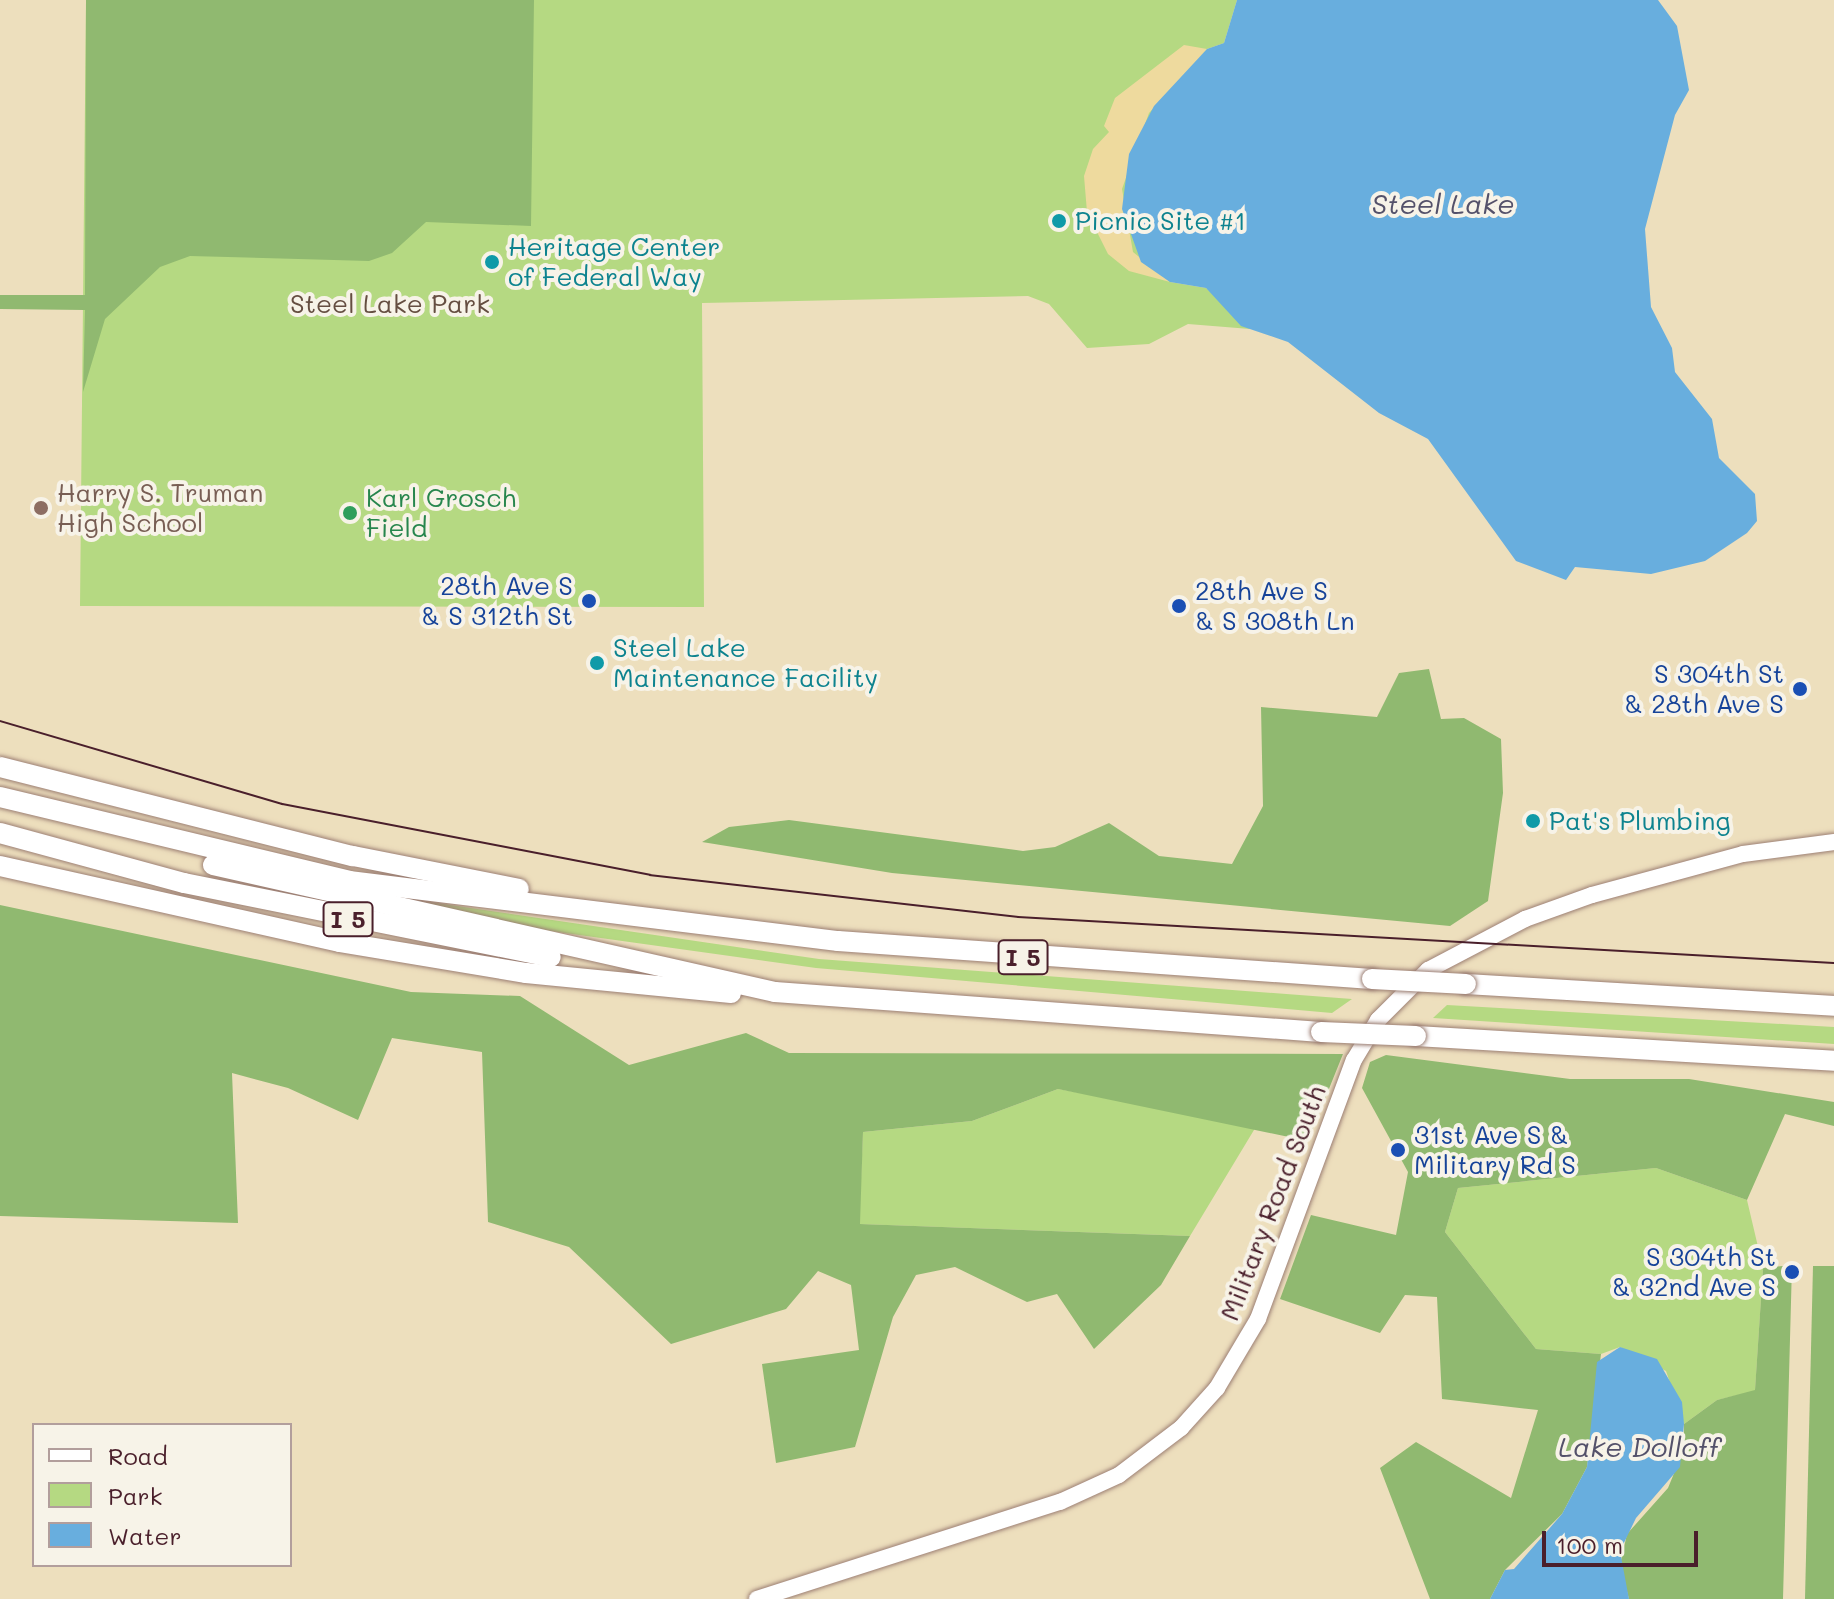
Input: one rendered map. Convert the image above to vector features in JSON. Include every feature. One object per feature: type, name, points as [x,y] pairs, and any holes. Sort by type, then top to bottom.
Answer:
[{"type":"highway","name":"I 5","points":[[0,767],[353,856],[676,920],[853,943],[1372,979],[1834,1006]]},
{"type":"highway","points":[[0,797],[349,881],[676,920]]},
{"type":"highway","points":[[0,810],[701,979]]},
{"type":"highway","name":"I 5","points":[[0,833],[347,919],[775,992],[1321,1032],[1834,1061]]},
{"type":"highway","points":[[0,865],[161,906],[526,973],[711,994],[775,992]]},
{"type":"main road","name":"Military Road South","points":[[757,1599],[1060,1502],[1119,1475],[1181,1428],[1234,1364],[1258,1319],[1354,1060],[1378,1020],[1428,970],[1525,919],[1592,895],[1743,854],[1834,842]]},
{"type":"green space","name":"Steel Lake Park","points":[[86,0],[1237,0],[1224,43],[1207,49],[1154,106],[1170,282],[1206,288],[1250,329],[1188,324],[1149,344],[1087,348],[1049,304],[1028,296],[702,303],[704,607],[80,606]]},
{"type":"green space","points":[[86,0],[534,0],[531,226],[426,222],[392,253],[369,261],[190,256],[160,267],[105,319],[83,392],[85,310],[0,309],[0,295],[85,295]]},
{"type":"green space","points":[[1429,669],[1441,719],[1464,718],[1501,739],[1503,793],[1488,901],[1450,926],[892,873],[702,842],[729,827],[789,820],[1023,851],[1055,847],[1109,823],[1159,856],[1232,864],[1263,806],[1261,707],[1377,717],[1399,673]]},
{"type":"green space","points":[[368,893],[819,959],[1352,999],[1332,1013],[816,968],[529,928]]},
{"type":"green space","points":[[0,905],[411,992],[520,996],[629,1065],[746,1033],[789,1053],[1343,1054],[1308,1141],[1058,1089],[972,1121],[863,1132],[860,1224],[1190,1236],[1161,1285],[1094,1349],[1057,1294],[1027,1302],[955,1267],[916,1275],[893,1317],[855,1447],[776,1463],[762,1364],[859,1350],[851,1285],[818,1271],[786,1309],[671,1344],[569,1247],[488,1222],[482,1052],[392,1038],[358,1120],[288,1088],[232,1073],[238,1223],[0,1216]]},
{"type":"green space","points":[[1447,1005],[1834,1027],[1834,1044],[1433,1018]]},
{"type":"green space","points":[[1386,1055],[1570,1079],[1689,1079],[1834,1102],[1834,1126],[1785,1114],[1747,1200],[1656,1168],[1458,1188],[1445,1232],[1536,1349],[1601,1354],[1587,1467],[1562,1514],[1505,1570],[1490,1599],[1430,1599],[1380,1468],[1416,1442],[1511,1498],[1538,1410],[1442,1399],[1437,1297],[1405,1295],[1380,1333],[1280,1299],[1311,1215],[1396,1235],[1408,1172],[1362,1088],[1370,1062]]},
{"type":"green space","points":[[1058,1089],[1257,1125],[1190,1236],[859,1224],[863,1132],[972,1121]]},
{"type":"green space","points":[[1656,1168],[1747,1200],[1763,1268],[1755,1391],[1717,1400],[1684,1424],[1666,1371],[1620,1347],[1601,1354],[1536,1349],[1445,1232],[1458,1188]]},
{"type":"green space","points":[[1792,1265],[1783,1599],[1629,1599],[1620,1565],[1627,1534],[1668,1488],[1684,1449],[1684,1424],[1717,1400],[1755,1390],[1763,1268]]},
{"type":"green space","points":[[1813,1266],[1834,1266],[1834,1599],[1805,1599]]},
{"type":"sand","points":[[1184,45],[1207,49],[1149,113],[1122,189],[1133,252],[1170,282],[1129,271],[1108,254],[1087,212],[1084,176],[1093,149],[1109,132],[1104,126],[1115,98]]},
{"type":"water","name":"Steel Lake","points":[[1237,0],[1658,0],[1677,26],[1689,90],[1675,115],[1645,229],[1651,307],[1672,348],[1675,372],[1712,419],[1719,458],[1755,494],[1757,521],[1747,533],[1705,561],[1651,574],[1575,567],[1566,580],[1516,561],[1428,439],[1379,413],[1288,342],[1241,326],[1206,288],[1170,282],[1141,262],[1122,209],[1129,154],[1154,106],[1207,49],[1224,43]]},
{"type":"water","name":"Lake Dolloff","points":[[1620,1347],[1657,1359],[1682,1402],[1684,1424],[1680,1467],[1636,1518],[1620,1551],[1629,1599],[1490,1599],[1505,1570],[1514,1569],[1562,1514],[1587,1467],[1597,1362]]},
{"type":"tram line","points":[[0,721],[282,804],[650,875],[1018,917],[1834,963]]},
{"type":"place","name":"Picnic Site #1","points":[[1059,221]]},
{"type":"place","name":"Heritage Center of Federal Way","points":[[492,262]]},
{"type":"place","name":"Harry S. Truman High School","points":[[41,508]]},
{"type":"place","name":"Karl Grosch Field","points":[[350,513]]},
{"type":"place","name":"28th Ave S & S 312th St","points":[[589,601]]},
{"type":"place","name":"28th Ave S & S 308th Ln","points":[[1179,606]]},
{"type":"place","name":"Steel Lake Maintenance Facility","points":[[597,663]]},
{"type":"place","name":"S 304th St & 28th Ave S","points":[[1800,689]]},
{"type":"place","name":"Pat's Plumbing","points":[[1533,821]]},
{"type":"place","name":"31st Ave S & Military Rd S","points":[[1398,1150]]},
{"type":"place","name":"S 304th St & 32nd Ave S","points":[[1792,1272]]}]
